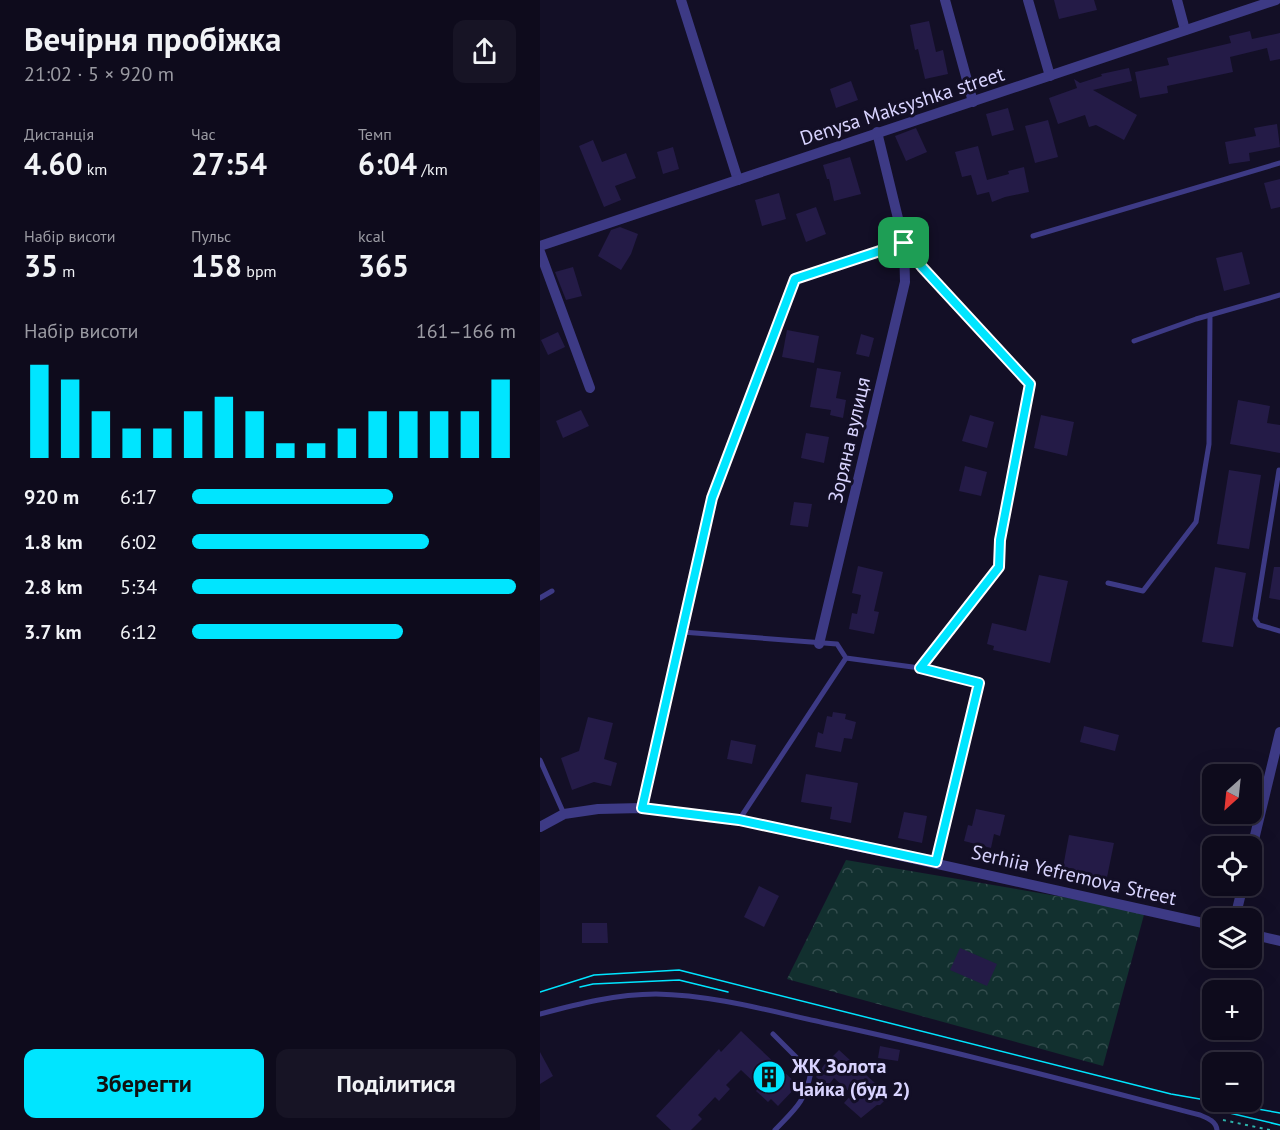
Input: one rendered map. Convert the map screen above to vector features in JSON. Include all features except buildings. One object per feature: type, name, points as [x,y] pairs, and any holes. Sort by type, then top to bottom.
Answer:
[{"type":"street","points":[[681,0],[738,180]]},
{"type":"street","points":[[945,0],[973,102]]},
{"type":"street","points":[[1028,0],[1050,76]]},
{"type":"street","points":[[1177,0],[1185,30]]},
{"type":"street","name":"Denysa Maksyshka street","points":[[540,246],[1276,0]]},
{"type":"street","points":[[877,132],[904,243],[922,267],[1030,384],[1000,540],[999,567],[920,668],[979,683],[936,862]]},
{"type":"street","points":[[642,808],[712,498],[795,279],[904,243]]},
{"type":"street","name":"Зоряна вулиця","points":[[819,644],[905,282],[904,243]]},
{"type":"street","points":[[540,252],[590,388]]},
{"type":"street","points":[[1255,836],[1280,732]]},
{"type":"street","name":"Serhiia Yefremova Street","points":[[540,827],[564,814],[598,809],[642,808],[739,820],[1202,923]]},
{"type":"street","points":[[1262,936],[1280,940]]},
{"type":"lane","points":[[1033,236],[1280,163]]},
{"type":"lane","points":[[1134,341],[1210,315],[1280,295]]},
{"type":"lane","points":[[1108,583],[1143,591],[1196,522],[1209,444],[1210,315]]},
{"type":"lane","points":[[1279,470],[1255,619],[1259,625],[1280,631]]},
{"type":"lane","points":[[540,598],[552,591]]},
{"type":"lane","points":[[682,632],[837,644],[846,658],[920,668]]},
{"type":"lane","points":[[739,820],[846,658]]},
{"type":"lane","points":[[540,760],[564,814]]},
{"type":"lane","points":[[540,1014],[585,1002],[644,995],[688,996],[727,1002],[915,1042],[1200,1115],[1211,1120],[1217,1130]]},
{"type":"lane","points":[[772,1034],[811,1072],[807,1092],[796,1108],[775,1130]]},
{"type":"path","points":[[1223,1120],[1270,1130]]},
{"type":"green space","points":[[846,860],[1145,911],[1103,1066],[787,979]]},
{"type":"tram line","points":[[540,992],[594,975],[679,970],[1171,1094],[1280,1113]]},
{"type":"tram line","points":[[580,987],[593,984],[679,980],[728,992]]},
{"type":"tram line","points":[[1225,1112],[1280,1125]]},
{"type":"place","name":"ЖК Золота Чайка (буд 2)","points":[[769,1077]]},
{"type":"route","points":[[904,243],[922,267],[1030,384],[1000,540],[999,567],[920,668],[979,683],[936,862],[739,820],[642,808],[712,498],[795,279],[904,243]]}]
